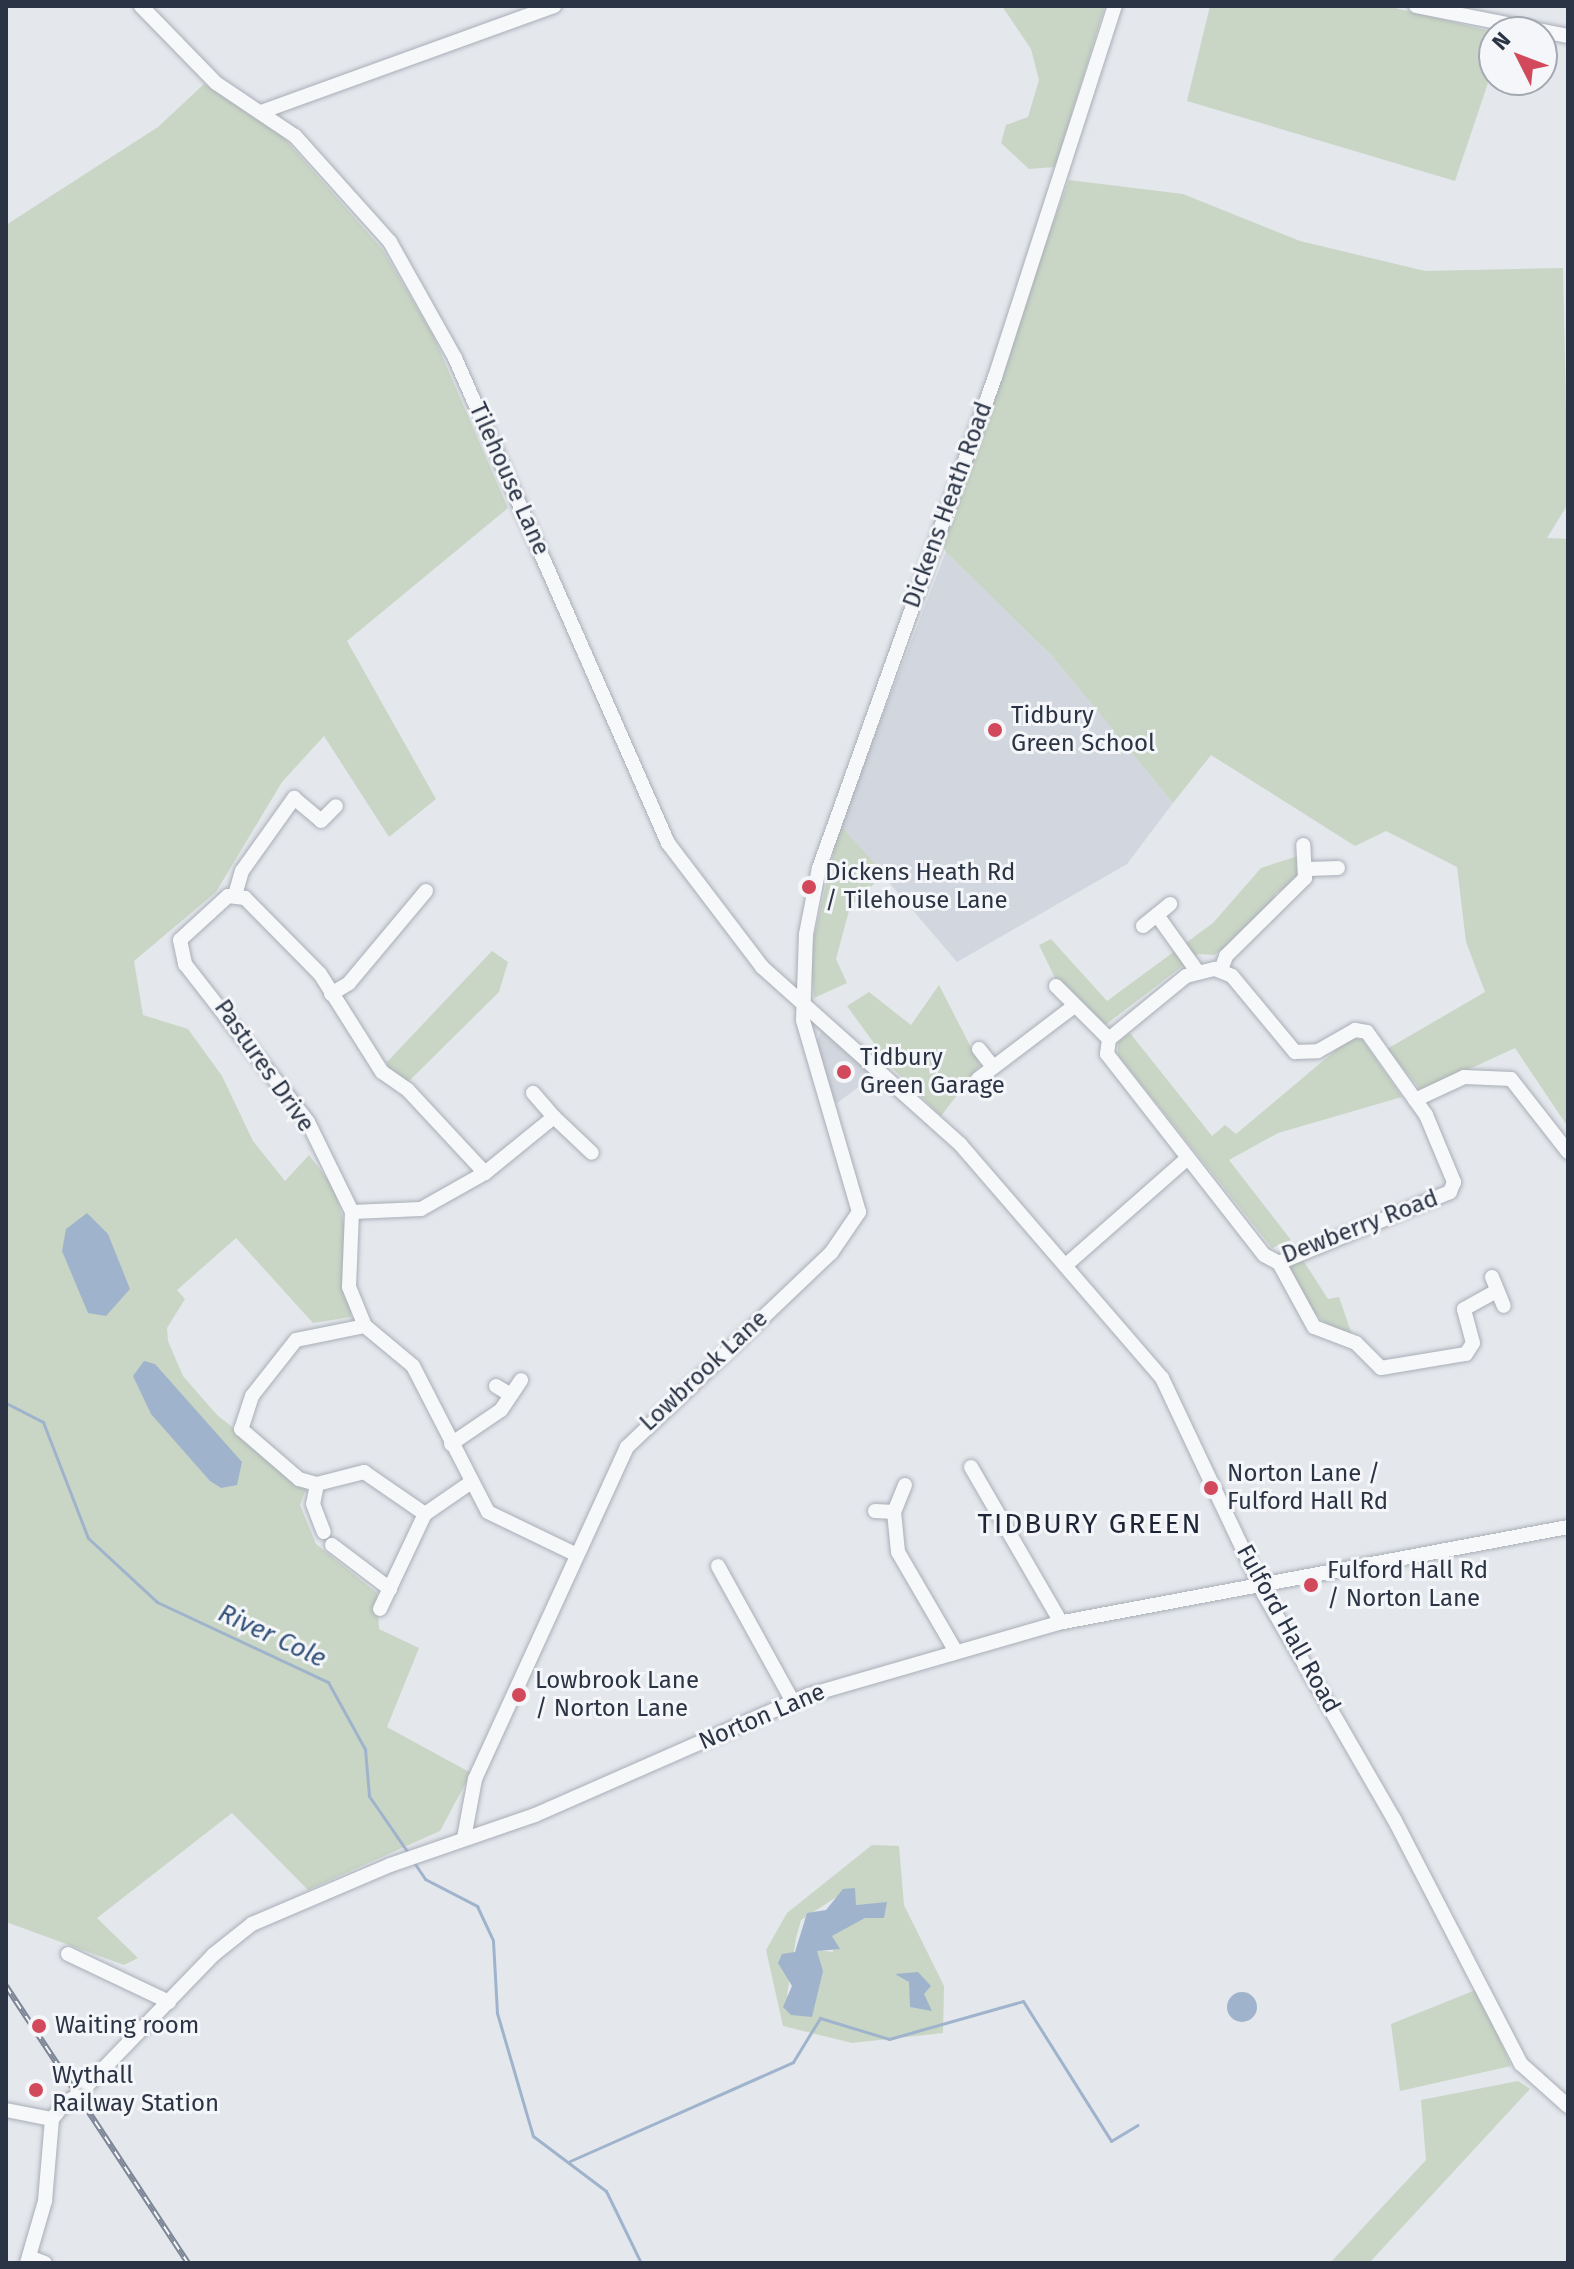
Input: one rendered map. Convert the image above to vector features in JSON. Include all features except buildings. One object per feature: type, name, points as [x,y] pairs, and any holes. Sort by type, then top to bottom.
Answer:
[{"type":"street","name":"Tilehouse Lane","points":[[141,6],[216,83],[261,112],[358,201],[415,281],[668,843],[724,923],[805,1006]]},
{"type":"street","points":[[261,112],[554,6]]},
{"type":"street","name":"Dickens Heath Road","points":[[805,1006],[806,934],[819,868],[995,377],[1115,6]]},
{"type":"street","points":[[1416,6],[1568,36]]},
{"type":"street","points":[[336,806],[321,821],[294,798],[242,871],[235,895],[303,953],[382,1072],[408,1090],[485,1173]]},
{"type":"street","points":[[1303,845],[1308,869]]},
{"type":"street","points":[[1056,986],[1109,1039],[1197,971],[1221,970],[1308,869],[1338,868]]},
{"type":"street","points":[[331,994],[349,983],[426,891]]},
{"type":"street","name":"Pastures Drive","points":[[235,895],[177,950],[291,1096],[352,1212]]},
{"type":"street","points":[[1143,926],[1170,904]]},
{"type":"street","points":[[1157,915],[1197,971]]},
{"type":"street","name":"Dewberry Road","points":[[1109,1039],[1110,1062],[1264,1255],[1279,1263],[1450,1192],[1454,1182],[1415,1100],[1367,1032],[1345,1033],[1312,1053],[1295,1052],[1221,970]]},
{"type":"street","name":"Fulford Hall Road","points":[[805,1006],[960,1144],[1162,1378],[1262,1588],[1394,1819],[1524,2068],[1568,2106]]},
{"type":"street","name":"Lowbrook Lane","points":[[464,1838],[475,1779],[575,1554],[636,1432],[854,1224],[857,1187],[811,1063],[805,1006]]},
{"type":"street","points":[[978,1079],[990,1063],[1074,1006]]},
{"type":"street","points":[[979,1049],[990,1063]]},
{"type":"street","points":[[1415,1100],[1464,1077],[1511,1079],[1568,1152]]},
{"type":"street","points":[[533,1093],[592,1153]]},
{"type":"street","points":[[554,1117],[485,1173],[421,1209],[352,1212],[349,1287],[365,1326],[413,1366],[470,1483],[488,1512],[575,1554]]},
{"type":"street","points":[[1066,1265],[1188,1158]]},
{"type":"street","points":[[1279,1263],[1314,1327],[1356,1343],[1381,1368],[1466,1354],[1473,1343],[1464,1309],[1494,1284],[1504,1306]]},
{"type":"street","points":[[365,1326],[296,1340],[241,1414],[250,1441],[299,1479],[317,1484],[364,1472],[425,1514]]},
{"type":"street","points":[[451,1444],[479,1428],[521,1380]]},
{"type":"street","points":[[496,1386],[511,1395]]},
{"type":"street","points":[[971,1467],[1061,1622]]},
{"type":"street","points":[[380,1609],[425,1514],[470,1483]]},
{"type":"street","points":[[317,1484],[313,1504],[324,1532]]},
{"type":"street","points":[[905,1485],[894,1512],[898,1552],[955,1650]]},
{"type":"street","points":[[875,1511],[894,1512]]},
{"type":"street","name":"Norton Lane","points":[[52,2119],[252,1924],[399,1861],[535,1815],[793,1702],[955,1650],[1061,1622],[1262,1588],[1568,1527]]},
{"type":"street","points":[[332,1545],[390,1589]]},
{"type":"street","points":[[718,1566],[793,1702]]},
{"type":"street","points":[[68,1954],[169,2002]]},
{"type":"street","points":[[6,2110],[52,2119],[45,2201],[28,2260],[45,2263]]},
{"type":"shaded area","name":"Tidbury Green School","points":[[946,552],[1053,657],[1173,803],[1127,864],[957,962],[840,825]]},
{"type":"shaded area","points":[[822,1030],[874,1075],[836,1104],[815,1044]]},
{"type":"green space","points":[[1002,6],[1105,6],[1055,167],[1029,169],[1001,143],[1006,125],[1028,117],[1039,80],[1031,49]]},
{"type":"green space","points":[[1210,6],[1387,6],[1478,28],[1478,96],[1484,96],[1455,181],[1187,101]]},
{"type":"green space","points":[[204,84],[283,137],[383,250],[433,335],[508,508],[347,641],[436,799],[389,837],[324,736],[282,782],[216,892],[134,961],[143,1015],[188,1029],[222,1076],[253,1141],[285,1181],[309,1155],[334,1188],[345,1226],[351,1317],[313,1323],[236,1238],[177,1290],[185,1299],[167,1328],[168,1341],[183,1376],[217,1415],[307,1486],[300,1505],[316,1544],[377,1593],[379,1629],[419,1648],[387,1727],[471,1773],[440,1831],[308,1890],[232,1813],[97,1918],[138,1958],[124,1965],[6,1922],[6,225],[158,127]]},
{"type":"green space","points":[[1069,180],[1183,194],[1300,241],[1425,271],[1563,268],[1568,504],[1547,538],[1568,539],[1568,1127],[1515,1048],[1422,1091],[1387,1049],[1485,992],[1466,942],[1457,867],[1386,831],[1355,846],[1211,755],[1173,803],[1053,657],[946,552],[938,535]]},
{"type":"green space","points":[[840,825],[884,874],[850,907],[836,959],[847,983],[814,998],[810,954]]},
{"type":"green space","points":[[1301,855],[1298,880],[1276,893],[1256,928],[1214,955],[1198,954],[1104,1026],[1056,980],[1039,945],[1051,939],[1107,1001],[1213,923],[1261,868]]},
{"type":"green space","points":[[492,951],[508,962],[499,992],[406,1084],[387,1072],[387,1062]]},
{"type":"green space","points":[[939,985],[980,1065],[941,1116],[892,1068],[847,1006],[869,992],[911,1025]]},
{"type":"green space","points":[[1130,1033],[1212,1136],[1225,1125],[1236,1134],[1349,1039],[1362,1039],[1402,1097],[1278,1133],[1229,1160],[1291,1240],[1272,1248],[1118,1055],[1118,1042]]},
{"type":"green space","points":[[1303,1260],[1328,1299],[1339,1297],[1352,1335],[1335,1333],[1308,1306],[1285,1267]]},
{"type":"green space","points":[[872,1845],[899,1846],[904,1905],[944,1986],[943,2033],[852,2043],[783,2026],[766,1950],[787,1913]],"holes":[[[838,1896],[856,1905],[886,1903],[832,1936],[833,1952],[817,1950],[811,2017],[787,1995],[801,1920]]]},
{"type":"green space","points":[[1478,1989],[1511,2066],[1400,2091],[1391,2024]]},
{"type":"green space","points":[[1518,2081],[1530,2089],[1369,2263],[1330,2263],[1426,2160],[1421,2100]]},
{"type":"water","points":[[87,1213],[108,1234],[130,1289],[106,1316],[88,1313],[62,1251],[66,1229]]},
{"type":"water","points":[[144,1361],[155,1364],[242,1462],[237,1485],[221,1488],[210,1481],[151,1414],[133,1376]]},
{"type":"water","points":[[855,1888],[856,1905],[887,1902],[884,1918],[865,1918],[832,1936],[840,1949],[817,1951],[823,1971],[812,2017],[791,2015],[783,2007],[792,1986],[778,1963],[782,1954],[795,1952],[807,1913],[826,1910],[843,1889]]},
{"type":"water","points":[[918,1972],[931,1986],[924,1994],[932,2011],[910,2007],[909,1982],[895,1974]]},
{"type":"water","points":[[1242,1992],[1252,1997],[1257,2007],[1252,2017],[1242,2022],[1232,2017],[1227,2007],[1232,1997]]},
{"type":"waterway","name":"River Cole","points":[[6,1403],[43,1422],[88,1538],[157,1602],[328,1682],[365,1749],[369,1796],[409,1854]]},
{"type":"waterway","name":"River Cole","points":[[413,1861],[425,1879],[477,1906],[493,1941],[497,2013],[533,2136],[606,2191],[641,2263]]},
{"type":"waterway","points":[[570,2161],[793,2062],[820,2018],[889,2039],[1023,2001],[1111,2141],[1138,2125]]},
{"type":"railway","points":[[6,1986],[188,2263]]},
{"type":"place","name":"Tidbury Green School","points":[[995,730]]},
{"type":"place","name":"Dickens Heath Rd / Tilehouse Lane","points":[[809,887]]},
{"type":"place","name":"Tidbury Green Garage","points":[[844,1072]]},
{"type":"place","name":"Norton Lane / Fulford Hall Rd","points":[[1211,1488]]},
{"type":"place","name":"Fulford Hall Rd / Norton Lane","points":[[1311,1585]]},
{"type":"place","name":"Lowbrook Lane / Norton Lane","points":[[519,1695]]},
{"type":"place","name":"Waiting room","points":[[39,2026]]},
{"type":"place","name":"Wythall Railway Station","points":[[36,2090]]},
{"type":"district","name":"TIDBURY GREEN","points":[[1090,1524]]}]
